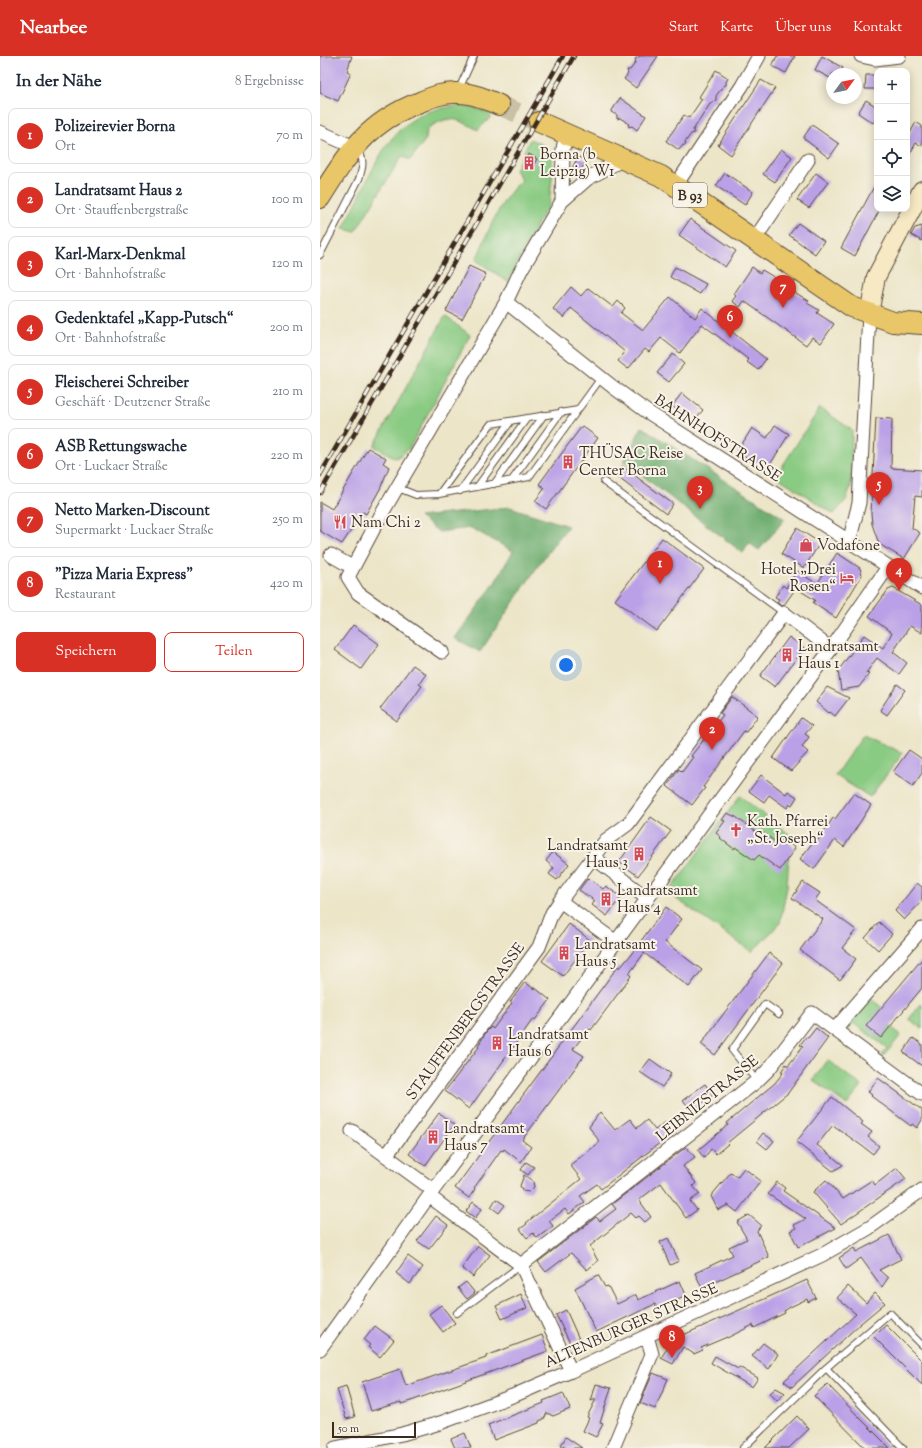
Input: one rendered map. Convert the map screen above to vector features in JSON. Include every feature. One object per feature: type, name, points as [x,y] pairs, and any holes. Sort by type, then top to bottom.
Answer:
[{"type":"main road","points":[[320,198],[354,147],[368,132],[400,112],[433,97],[458,92],[481,97],[499,105]]},
{"type":"main road","name":"B 93","points":[[539,122],[622,157],[661,176],[852,306],[869,314],[893,322],[922,324]]},
{"type":"main road","points":[[869,314],[876,277],[922,190]]},
{"type":"street","points":[[861,56],[875,59],[899,56]]},
{"type":"street","points":[[676,185],[742,86],[756,58]]},
{"type":"street","points":[[320,132],[354,147]]},
{"type":"street","points":[[562,201],[563,149],[566,133]]},
{"type":"street","points":[[442,652],[358,593],[348,577],[352,567],[506,302],[521,270],[562,201],[587,179],[618,162],[622,157]]},
{"type":"street","points":[[754,240],[808,160]]},
{"type":"street","name":"BAHNHOFSTRASSE","points":[[506,302],[601,378],[652,415],[922,588]]},
{"type":"street","points":[[849,542],[859,503],[869,314]]},
{"type":"street","points":[[331,555],[352,567]]},
{"type":"street","points":[[320,1349],[431,1193],[832,649],[888,567]]},
{"type":"street","points":[[784,613],[832,649]]},
{"type":"street","name":"STAUFFENBERGSTRASSE","points":[[386,1156],[539,947],[552,913],[560,900],[606,840],[622,830],[637,812],[784,613]]},
{"type":"street","points":[[593,857],[648,899]]},
{"type":"street","points":[[560,900],[616,942]]},
{"type":"street","points":[[836,1029],[920,935]]},
{"type":"street","name":"LEIBNIZSTRASSE","points":[[522,1265],[757,1081],[769,1069],[812,1013],[836,1029],[922,1094]]},
{"type":"street","points":[[352,1131],[386,1156],[522,1265],[571,1371]]},
{"type":"street","name":"ALTENBURGER STRASSE","points":[[335,1448],[402,1434],[440,1423],[515,1395],[571,1371],[822,1255],[869,1228],[922,1190]]},
{"type":"street","points":[[613,1448],[652,1354],[647,1336]]},
{"type":"lane","points":[[458,92],[474,56]]},
{"type":"lane","points":[[320,255],[356,186],[363,167],[362,156],[354,147]]},
{"type":"lane","points":[[398,488],[416,496],[460,491],[529,477],[601,378]]},
{"type":"lane","points":[[439,494],[490,424],[578,410]]},
{"type":"lane","points":[[512,480],[561,412]]},
{"type":"lane","points":[[494,484],[544,415]]},
{"type":"lane","points":[[477,487],[527,418]]},
{"type":"lane","points":[[460,491],[511,421]]},
{"type":"lane","points":[[604,482],[784,613]]},
{"type":"lane","points":[[757,1081],[732,1050],[765,1004],[779,1014]]},
{"type":"lane","name":"LEIBNIZSTRASSE","points":[[457,1313],[522,1265]]},
{"type":"lane","points":[[743,1448],[826,1368],[890,1313],[922,1345]]},
{"type":"lane","points":[[826,1368],[903,1448]]},
{"type":"green space","points":[[465,106],[488,112],[491,117],[478,130],[458,120],[452,119],[441,121],[427,129],[426,139],[410,160],[402,156],[355,232],[343,228],[386,146],[400,130],[417,117],[438,109]]},
{"type":"green space","points":[[530,139],[545,146],[552,157],[553,171],[549,205],[539,221],[508,282],[476,260],[495,217],[507,197],[522,180],[515,170]]},
{"type":"green space","points":[[445,316],[470,335],[409,449],[396,458],[374,446]]},
{"type":"green space","points":[[820,408],[852,430],[851,486],[846,500],[834,514],[776,476]]},
{"type":"green space","points":[[642,427],[785,519],[759,550],[749,543],[743,553],[623,461]]},
{"type":"green space","points":[[510,507],[568,526],[540,563],[480,652],[455,638],[494,584],[513,551],[471,528],[439,532],[419,517]]},
{"type":"green space","points":[[863,735],[903,753],[870,797],[835,775]]},
{"type":"green space","points":[[740,796],[790,835],[787,887],[780,923],[752,952],[668,893]]},
{"type":"green space","points":[[870,997],[882,1008],[890,1026],[901,1035],[883,1057],[882,1055],[887,1048],[853,1023],[847,1030],[846,1027],[848,1021]]},
{"type":"green space","points":[[922,1003],[922,1029],[909,1019]]},
{"type":"green space","points":[[827,1060],[862,1086],[847,1105],[813,1080]]},
{"type":"building","points":[[320,56],[352,56],[347,71],[351,73],[338,101],[320,93]]},
{"type":"building","points":[[640,56],[658,56],[636,88],[624,79],[628,74],[627,70],[630,70],[636,62],[635,59]]},
{"type":"building","points":[[777,56],[795,56],[786,73],[772,66]]},
{"type":"building","points":[[822,56],[843,68],[826,68],[826,76],[815,70]]},
{"type":"building","points":[[716,70],[728,78],[726,85],[723,86],[716,96],[716,100],[710,104],[693,130],[694,133],[691,134],[685,142],[686,145],[683,145],[679,150],[666,141],[684,115],[689,118],[702,99],[699,97]]},
{"type":"building","points":[[866,75],[874,75],[874,89],[865,89]]},
{"type":"building","points":[[761,80],[775,88],[731,155],[718,145]]},
{"type":"building","points":[[620,98],[646,116],[637,130],[632,126],[629,127],[628,123],[620,118],[617,119],[617,115],[611,112]]},
{"type":"building","points":[[866,100],[874,105],[874,122],[873,123],[858,113]]},
{"type":"building","points":[[916,122],[922,126],[922,146],[916,143],[910,154],[910,140],[910,133]]},
{"type":"building","points":[[812,125],[839,144],[829,158],[803,138]]},
{"type":"building","points":[[781,149],[792,157],[775,182],[763,174]]},
{"type":"building","name":"Borna (b Leipzig) W1","points":[[529,154],[537,159],[532,167],[524,162]]},
{"type":"building","points":[[578,157],[586,160],[581,171],[573,167]]},
{"type":"building","points":[[725,173],[753,192],[745,205],[716,186]]},
{"type":"building","points":[[816,173],[828,182],[809,208],[797,200]]},
{"type":"building","points":[[874,187],[874,212],[878,212],[855,256],[841,248]]},
{"type":"building","points":[[690,219],[736,251],[725,267],[679,235]]},
{"type":"building","points":[[798,223],[824,241],[815,254],[789,235]]},
{"type":"building","points":[[922,226],[922,241],[911,235],[915,228]]},
{"type":"building","points":[[469,266],[486,274],[462,319],[446,311]]},
{"type":"building","points":[[675,267],[706,284],[700,294],[670,277]]},
{"type":"building","points":[[752,267],[760,273],[762,270],[782,282],[781,284],[809,301],[807,303],[819,310],[817,313],[834,324],[821,343],[812,337],[806,345],[744,301],[740,307],[732,301],[736,296],[734,294]]},
{"type":"building","points":[[571,287],[581,296],[588,288],[613,307],[618,301],[625,308],[621,313],[643,330],[670,297],[695,318],[702,308],[766,359],[758,370],[747,362],[749,360],[702,324],[680,353],[661,338],[649,352],[645,349],[628,369],[618,361],[625,352],[571,308],[564,318],[553,309]]},
{"type":"building","points":[[673,354],[684,364],[669,382],[657,373]]},
{"type":"building","points":[[682,393],[703,410],[693,422],[672,406]]},
{"type":"building","points":[[876,418],[892,419],[891,468],[922,470],[922,497],[915,496],[912,528],[920,533],[904,559],[879,544],[872,524],[871,513]]},
{"type":"building","points":[[775,425],[789,434],[766,471],[737,452],[752,428],[767,438]]},
{"type":"building","name":"THÜSAC Reise Center Borna","points":[[582,426],[598,438],[546,509],[535,501],[545,488],[539,484]]},
{"type":"building","points":[[368,448],[386,458],[383,463],[389,467],[380,489],[366,514],[363,512],[342,544],[320,531],[320,502],[332,509]]},
{"type":"building","points":[[622,466],[673,504],[666,514],[616,476]]},
{"type":"building","points":[[797,528],[820,543],[804,568],[781,554]]},
{"type":"building","points":[[662,538],[704,569],[657,631],[615,600]]},
{"type":"building","points":[[837,553],[860,568],[862,575],[836,618],[813,603],[815,600],[796,588],[784,605],[781,606],[777,602],[779,599],[775,597],[783,585],[786,588],[797,571],[817,584]]},
{"type":"building","points":[[893,588],[922,605],[922,633],[910,626],[893,652],[907,663],[899,674],[877,658],[866,673],[869,674],[859,687],[841,690],[838,671],[864,635],[883,648],[892,633],[869,616],[888,590]]},
{"type":"building","points":[[353,625],[379,644],[361,669],[335,650]]},
{"type":"building","name":"Landratsamt Haus 1","points":[[789,637],[804,648],[775,687],[760,676]]},
{"type":"building","points":[[413,665],[426,674],[419,684],[422,686],[397,721],[380,709]]},
{"type":"building","points":[[897,684],[905,690],[887,715],[880,710]]},
{"type":"building","points":[[827,687],[849,698],[835,716],[816,702]]},
{"type":"building","points":[[732,697],[758,716],[746,732],[744,731],[703,787],[705,788],[692,805],[667,786],[679,769],[682,772],[693,757],[691,756],[723,715],[720,713]]},
{"type":"building","points":[[801,718],[812,726],[805,734],[809,737],[802,747],[808,752],[791,771],[773,758]]},
{"type":"building","points":[[909,750],[922,759],[922,773],[913,786],[893,772]]},
{"type":"building","points":[[761,775],[786,794],[788,791],[797,797],[792,805],[790,804],[787,808],[769,795],[764,802],[749,791]]},
{"type":"building","points":[[854,793],[871,805],[844,847],[835,840],[814,869],[800,859],[816,838],[818,840],[833,818],[835,819]]},
{"type":"building","points":[[727,813],[736,817],[759,834],[761,831],[778,844],[782,838],[795,848],[780,870],[759,855],[754,860],[735,847],[734,849],[720,838],[721,837],[716,833],[725,821],[722,820]]},
{"type":"building","name":"Landratsamt Haus 3","points":[[651,817],[671,831],[638,876],[619,862]]},
{"type":"building","points":[[553,852],[569,864],[557,880],[549,874],[554,868],[546,861]]},
{"type":"building","name":"Landratsamt Haus 4","points":[[588,878],[603,889],[606,886],[621,897],[607,916],[592,905],[595,901],[579,890]]},
{"type":"building","points":[[803,882],[820,893],[815,900],[856,930],[842,948],[856,959],[840,980],[800,950],[823,919],[792,898]]},
{"type":"building","points":[[917,883],[922,887],[922,901],[904,920],[895,911]]},
{"type":"building","points":[[666,907],[682,919],[665,942],[702,970],[689,987],[644,953],[629,974],[631,976],[597,1022],[591,1030],[589,1029],[573,1049],[584,1056],[522,1140],[531,1147],[521,1162],[504,1149],[503,1151],[501,1150],[474,1188],[475,1189],[469,1198],[455,1188],[618,966],[620,968],[629,957]]},
{"type":"building","points":[[879,922],[892,934],[878,950],[865,938]]},
{"type":"building","name":"Landratsamt Haus 5","points":[[569,924],[590,940],[563,976],[542,961]]},
{"type":"building","points":[[769,953],[783,963],[715,1055],[701,1044]]},
{"type":"building","points":[[922,959],[922,988],[881,1038],[866,1026]]},
{"type":"building","name":"Landratsamt Haus 6","points":[[525,982],[534,989],[534,987],[550,1000],[535,1020],[533,1019],[469,1109],[445,1091],[479,1047],[478,1046],[486,1032],[491,1027],[493,1029]]},
{"type":"building","points":[[816,1028],[828,1038],[788,1093],[727,1143],[728,1144],[716,1154],[711,1149],[704,1158],[698,1150],[728,1125],[727,1123],[775,1083],[783,1073],[781,1072],[786,1064],[788,1066],[803,1046],[800,1045]]},
{"type":"building","points":[[913,1038],[922,1044],[922,1066],[903,1052]]},
{"type":"building","points":[[650,1059],[671,1074],[662,1087],[640,1072]]},
{"type":"building","points":[[878,1078],[922,1110],[922,1120],[917,1128],[912,1124],[911,1126],[871,1096],[872,1095],[868,1092]]},
{"type":"building","points":[[705,1084],[713,1095],[692,1111],[683,1100]]},
{"type":"building","points":[[832,1097],[863,1122],[861,1124],[872,1132],[868,1137],[879,1146],[873,1154],[833,1125],[817,1145],[843,1165],[833,1171],[796,1142]]},
{"type":"building","points":[[600,1112],[615,1130],[630,1119],[637,1128],[647,1120],[655,1130],[667,1121],[675,1131],[601,1189],[597,1184],[580,1196],[585,1202],[569,1214],[565,1209],[549,1221],[553,1226],[537,1238],[533,1233],[527,1238],[520,1229],[581,1179],[570,1165],[600,1142],[589,1127]]},
{"type":"building","name":"Landratsamt Haus 7","points":[[439,1113],[454,1125],[425,1166],[409,1154]]},
{"type":"building","points":[[763,1133],[774,1141],[767,1149],[757,1141]]},
{"type":"building","points":[[686,1147],[695,1157],[683,1166],[696,1183],[693,1186],[700,1194],[690,1201],[697,1210],[686,1218],[661,1183],[639,1200],[651,1217],[645,1222],[639,1216],[636,1218],[631,1213],[590,1246],[598,1261],[587,1270],[571,1253],[546,1272],[538,1262],[596,1217],[600,1221],[616,1209],[612,1204]]},
{"type":"building","points":[[526,1162],[534,1167],[528,1175],[521,1170]]},
{"type":"building","points":[[744,1168],[761,1181],[737,1212],[728,1205],[718,1210],[711,1196],[731,1172],[737,1177]]},
{"type":"building","points":[[897,1168],[906,1179],[841,1224],[813,1192],[826,1180],[843,1199],[872,1180],[875,1185]]},
{"type":"building","points":[[524,1175],[533,1181],[534,1187],[529,1192],[523,1191],[520,1186]]},
{"type":"building","points":[[777,1182],[785,1188],[783,1191],[836,1228],[798,1247],[790,1231],[796,1228],[794,1225],[806,1219],[768,1194]]},
{"type":"building","points":[[496,1199],[505,1205],[499,1213],[491,1207]]},
{"type":"building","points":[[473,1202],[482,1209],[475,1218],[466,1211]]},
{"type":"building","points":[[749,1215],[761,1225],[757,1231],[769,1257],[702,1288],[695,1273],[733,1255],[729,1247],[747,1239],[737,1222]]},
{"type":"building","points":[[436,1216],[448,1225],[429,1249],[417,1241]]},
{"type":"building","points":[[889,1235],[901,1259],[879,1270],[888,1278],[882,1287],[861,1258],[846,1269],[839,1258],[854,1248],[856,1252]]},
{"type":"building","points":[[668,1238],[679,1261],[670,1265],[660,1242]]},
{"type":"building","points":[[478,1246],[490,1255],[473,1277],[462,1268]]},
{"type":"building","points":[[408,1256],[423,1267],[410,1284],[396,1273]]},
{"type":"building","points":[[598,1275],[605,1287],[608,1286],[617,1304],[636,1295],[638,1300],[680,1281],[686,1295],[657,1309],[655,1304],[596,1332],[575,1288]]},
{"type":"building","points":[[807,1280],[816,1298],[808,1302],[807,1299],[790,1307],[784,1311],[785,1313],[754,1328],[753,1325],[727,1338],[701,1348],[703,1350],[694,1354],[683,1347],[673,1364],[661,1358],[672,1340]]},
{"type":"building","points":[[466,1282],[475,1293],[467,1299],[458,1288]]},
{"type":"building","points":[[848,1286],[866,1303],[875,1293],[885,1303],[861,1323],[792,1387],[784,1381],[856,1314],[837,1298]]},
{"type":"building","points":[[521,1294],[527,1308],[502,1319],[496,1306]]},
{"type":"building","points":[[441,1305],[455,1323],[443,1332],[429,1314]]},
{"type":"building","points":[[566,1310],[579,1339],[570,1343],[556,1315]]},
{"type":"building","points":[[886,1325],[922,1361],[922,1385],[874,1337]]},
{"type":"building","points":[[375,1326],[394,1340],[380,1357],[368,1347],[370,1345],[364,1340]]},
{"type":"building","points":[[542,1335],[548,1351],[411,1401],[401,1404],[401,1402],[371,1411],[362,1382],[400,1369],[406,1386],[486,1358],[486,1356]]},
{"type":"building","points":[[763,1343],[778,1354],[769,1369],[752,1356]]},
{"type":"building","points":[[715,1356],[758,1378],[752,1387],[711,1363]]},
{"type":"building","points":[[653,1373],[668,1379],[655,1409],[640,1403]]},
{"type":"building","points":[[596,1384],[611,1388],[600,1423],[603,1424],[596,1437],[583,1431],[589,1418],[587,1417],[596,1399],[591,1401]]},
{"type":"building","points":[[827,1384],[890,1448],[866,1448],[861,1444],[814,1396]]},
{"type":"building","points":[[346,1386],[355,1417],[346,1419],[337,1389]]},
{"type":"building","points":[[776,1388],[785,1393],[777,1401],[770,1393]]},
{"type":"building","points":[[563,1393],[570,1409],[553,1416],[547,1413],[544,1419],[539,1421],[539,1423],[494,1440],[488,1425],[544,1403],[543,1401]]},
{"type":"building","points":[[797,1416],[809,1429],[789,1448],[765,1448]]},
{"type":"building","points":[[465,1433],[471,1448],[455,1448],[451,1439]]},
{"type":"building","points":[[566,1437],[582,1448],[566,1448],[561,1445]]},
{"type":"tunnel","points":[[499,105],[539,122]]},
{"type":"railway","points":[[320,475],[563,56]]},
{"type":"railway","points":[[320,493],[574,56]]},
{"type":"place","name":"Borna (b Leipzig) W1","points":[[529,163]]},
{"type":"place","name":"Netto Marken-Discount","points":[[783,308]]},
{"type":"place","name":"ASB Rettungswache","points":[[730,338]]},
{"type":"place","name":"THÜSAC Reise Center Borna","points":[[568,462]]},
{"type":"place","name":"Fleischerei Schreiber","points":[[879,505]]},
{"type":"place","name":"Karl-Marx-Denkmal","points":[[700,509]]},
{"type":"place","name":"Nam Chi 2","points":[[340,522]]},
{"type":"place","name":"Vodafone","points":[[806,545]]},
{"type":"place","name":"Hotel „Drei Rosen“","points":[[847,578]]},
{"type":"place","name":"Polizeirevier Borna","points":[[660,584]]},
{"type":"place","name":"Gedenktafel „Kapp-Putsch“","points":[[899,591]]},
{"type":"place","name":"Landratsamt Haus 1","points":[[787,655]]},
{"type":"place","name":"Landratsamt Haus 2","points":[[712,750]]},
{"type":"place","name":"Kath. Pfarrei „St. Joseph“","points":[[736,830]]},
{"type":"place","name":"Landratsamt Haus 3","points":[[639,854]]},
{"type":"place","name":"Landratsamt Haus 4","points":[[606,899]]},
{"type":"place","name":"Landratsamt Haus 5","points":[[564,953]]},
{"type":"place","name":"Landratsamt Haus 6","points":[[497,1043]]},
{"type":"place","name":"Landratsamt Haus 7","points":[[433,1137]]},
{"type":"place","name":"\"Pizza Maria Express\"","points":[[672,1358]]}]
